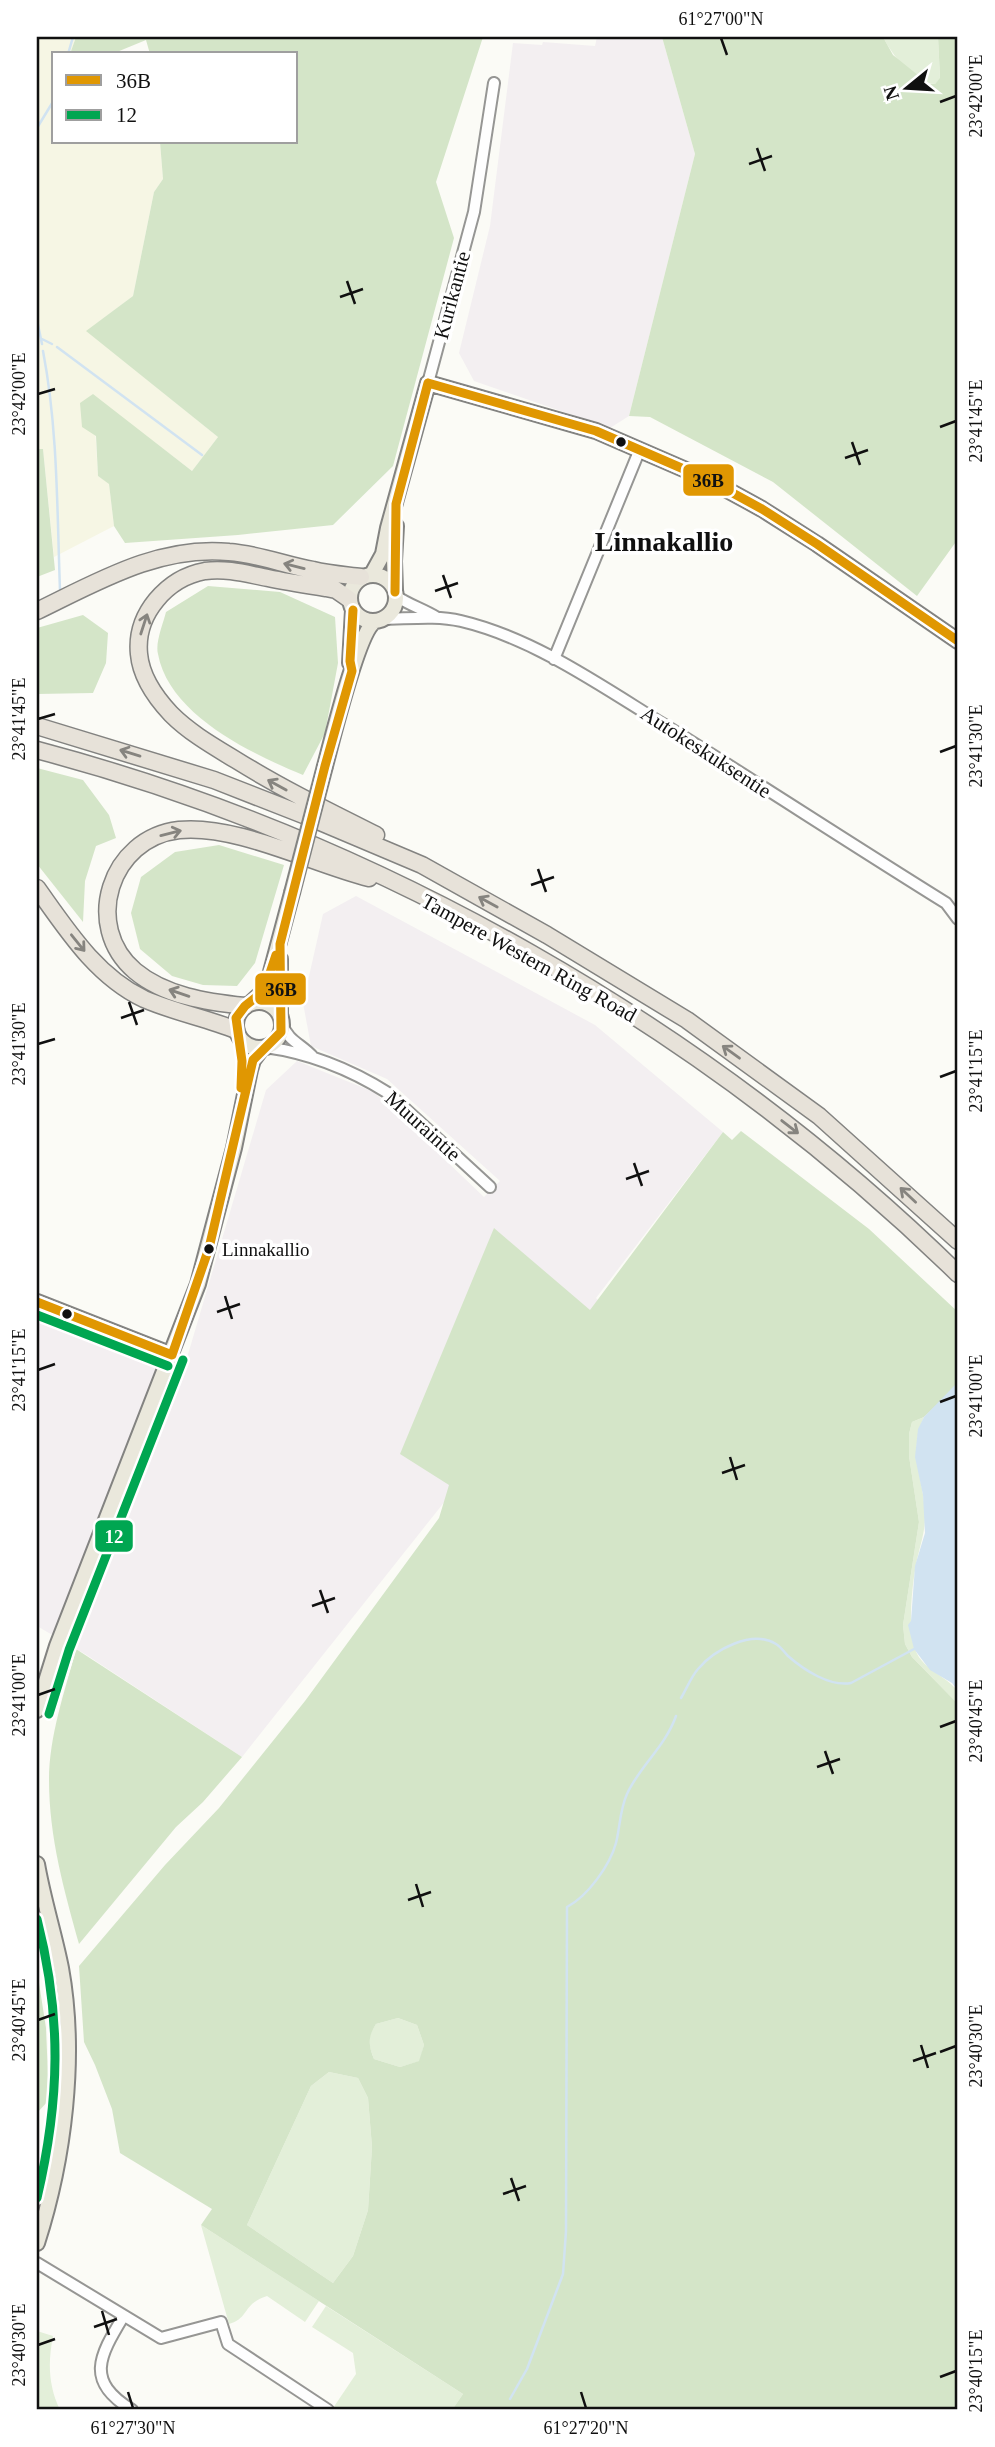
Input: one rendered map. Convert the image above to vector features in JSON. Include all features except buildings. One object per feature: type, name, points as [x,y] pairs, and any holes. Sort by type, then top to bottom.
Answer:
[{"type":"highway","points":[[37,611],[121,571],[180,553],[230,552],[315,571],[366,575]]},
{"type":"highway","points":[[351,605],[336,590],[326,587],[239,572],[199,573],[167,589],[150,608],[139,640],[140,663],[150,688],[161,702],[198,736],[270,781],[377,836],[422,865]]},
{"type":"highway","name":"Tampere Western Ring Road","points":[[37,726],[214,779],[422,865],[632,985],[731,1051],[819,1116],[958,1241]]},
{"type":"highway","name":"Tampere Western Ring Road","points":[[37,750],[194,798],[335,854],[532,955],[674,1041],[734,1083],[818,1148],[958,1274]]},
{"type":"highway","points":[[249,1004],[199,1000],[158,986],[145,979],[125,961],[109,929],[108,895],[121,863],[138,848],[166,833],[178,830],[209,832],[286,850],[349,873],[398,885]]},
{"type":"highway","points":[[37,888],[77,944],[119,983],[141,998],[237,1034]]},
{"type":"main road","points":[[428,383],[596,431],[709,480],[762,509],[858,570],[958,641]]},
{"type":"main road","name":"Kurikantie","points":[[366,575],[383,554],[428,383]]},
{"type":"main road","name":"Kurikantie","points":[[396,504],[396,594]]},
{"type":"main road","points":[[241,1108],[242,1061],[236,1018],[264,991],[280,944],[352,671],[369,625],[393,610],[396,594],[387,579],[366,575],[352,586],[352,671]]},
{"type":"main road","points":[[351,605],[362,619],[378,620]]},
{"type":"main road","points":[[37,1710],[57,1646],[172,1355],[209,1248],[253,1060],[263,1048],[278,1039],[281,1021],[280,944]]},
{"type":"main road","points":[[249,1004],[260,1002],[273,1005],[281,1021]]},
{"type":"main road","points":[[237,1034],[247,1045],[263,1048]]},
{"type":"main road","points":[[37,1302],[172,1355]]},
{"type":"main road","points":[[37,1864],[61,1969],[68,2060],[53,2189],[37,2243]]},
{"type":"street","name":"Kurikantie","points":[[428,383],[474,212],[494,83]]},
{"type":"street","points":[[554,659],[640,449]]},
{"type":"street","name":"Autokeskuksentie","points":[[396,594],[410,606],[436,617]]},
{"type":"street","name":"Autokeskuksentie","points":[[378,620],[436,617],[462,621],[495,631],[554,659],[692,742],[946,903],[958,919]]},
{"type":"street","name":"Muuraintie","points":[[281,1021],[285,1033],[312,1056]]},
{"type":"street","name":"Muuraintie","points":[[263,1048],[312,1056],[388,1093],[490,1186]]},
{"type":"street","points":[[37,2263],[161,2338],[220,2322],[228,2344],[328,2410]]},
{"type":"street","points":[[123,2317],[103,2353],[100,2372],[104,2387],[116,2400],[132,2410]]},
{"type":"shaded area","points":[[597,37],[662,37],[695,154],[629,416],[610,428],[474,381],[459,353],[490,226],[513,43],[595,46]]},
{"type":"shaded area","points":[[356,896],[595,1025],[723,1132],[457,1486],[242,1757],[85,1654],[37,1626],[37,1317],[181,1378],[266,1090],[297,1061],[374,1092],[484,1197],[500,1181],[387,1079],[311,1046],[303,1003],[323,914]]},
{"type":"green space","points":[[37,37],[76,37],[71,52],[52,52],[52,144],[160,144],[163,179],[154,192],[133,296],[87,331],[218,437],[192,471],[93,395],[98,476],[109,483],[114,526],[54,557],[43,449],[37,449]]},
{"type":"green space","points":[[76,37],[483,37],[436,182],[454,238],[393,466],[333,525],[125,543],[114,526],[109,484],[98,476],[96,436],[82,427],[80,403],[93,394],[192,471],[218,437],[86,331],[133,296],[154,192],[163,179],[160,144],[298,144],[298,52],[149,52],[146,40],[117,52],[71,52]]},
{"type":"green space","points":[[662,37],[883,37],[893,55],[929,84],[935,84],[940,78],[938,37],[958,37],[958,539],[917,596],[773,482],[650,417],[629,416],[695,154]]},
{"type":"green space","points":[[883,37],[938,37],[940,79],[935,84],[927,83],[911,74]]},
{"type":"green space","points":[[37,449],[43,449],[55,570],[37,577]]},
{"type":"green space","points":[[208,586],[280,592],[335,617],[338,663],[325,733],[303,775],[260,756],[216,730],[178,696],[165,676],[157,650],[166,612]]},
{"type":"green space","points":[[83,615],[108,633],[106,663],[93,693],[37,694],[37,628]]},
{"type":"green space","points":[[37,768],[83,780],[109,815],[116,838],[96,846],[85,881],[83,922],[37,864]]},
{"type":"green space","points":[[219,845],[284,865],[255,963],[237,986],[203,985],[172,976],[140,949],[131,913],[141,877],[175,852]]},
{"type":"green space","points":[[741,1131],[869,1229],[958,1312],[958,1385],[924,1417],[912,1422],[909,1434],[909,1456],[919,1522],[903,1625],[905,1644],[912,1657],[958,1704],[958,2410],[452,2410],[463,2394],[201,2225],[212,2209],[120,2153],[112,2109],[84,2042],[79,1966],[165,1865],[219,1808],[305,1701],[439,1518],[449,1485],[400,1454],[494,1228],[590,1310],[723,1132],[732,1140]],"holes":[[[398,2018],[417,2025],[424,2045],[419,2061],[400,2067],[374,2059],[370,2045],[371,2033],[376,2024]],[[329,2072],[358,2078],[368,2098],[372,2147],[368,2210],[353,2256],[333,2283],[247,2225],[311,2086]]]},
{"type":"green space","points":[[924,1417],[919,1430],[917,1455],[925,1523],[913,1583],[912,1638],[921,1660],[958,1691],[958,1704],[912,1657],[905,1644],[903,1625],[919,1522],[909,1456],[909,1434],[912,1422]]},
{"type":"green space","points":[[76,1649],[242,1757],[203,1802],[176,1827],[79,1944],[55,1843],[49,1780],[55,1730]]},
{"type":"green space","points":[[37,1970],[46,2028],[49,2100],[37,2113]]},
{"type":"green space","points":[[398,2018],[417,2025],[424,2045],[420,2061],[400,2067],[374,2059],[369,2041],[376,2024]]},
{"type":"green space","points":[[329,2072],[358,2078],[368,2098],[372,2147],[368,2210],[353,2256],[333,2283],[247,2225],[311,2086]]},
{"type":"green space","points":[[201,2225],[319,2301],[305,2322],[267,2296],[253,2303],[240,2318],[229,2324]]},
{"type":"green space","points":[[326,2306],[463,2394],[452,2410],[333,2408],[356,2374],[353,2353],[312,2327]]},
{"type":"green space","points":[[37,2331],[53,2336],[50,2373],[60,2410],[37,2410]]},
{"type":"water","points":[[958,1385],[958,1691],[952,1683],[930,1670],[914,1649],[908,1625],[911,1621],[915,1566],[925,1533],[923,1495],[915,1457],[918,1429],[924,1417]]},
{"type":"waterway","points":[[69,52],[73,37]]},
{"type":"waterway","points":[[37,128],[52,103]]},
{"type":"waterway","points":[[37,320],[42,344]]},
{"type":"waterway","points":[[42,339],[52,344]]},
{"type":"waterway","points":[[57,347],[202,455]]},
{"type":"waterway","points":[[43,351],[54,440],[60,590]]},
{"type":"waterway","points":[[681,1698],[693,1675],[705,1662],[723,1649],[745,1640],[766,1640],[776,1644],[809,1672],[843,1684],[851,1683],[914,1649]]},
{"type":"waterway","points":[[510,2399],[527,2369],[563,2274],[566,2231],[567,1907],[590,1888],[609,1861],[627,1794],[676,1716]]},
{"type":"transit line","name":"36B","points":[[428,383],[596,431],[709,480],[817,544],[958,641]]},
{"type":"transit line","name":"36B","points":[[395,592],[396,504],[428,383]]},
{"type":"transit line","name":"36B","points":[[172,1355],[209,1248],[253,1060],[281,1032],[280,944],[352,671],[350,661],[353,610]]},
{"type":"transit line","name":"36B","points":[[241,1088],[242,1061],[236,1018],[245,1006],[264,991],[276,955]]},
{"type":"transit line","name":"36B","points":[[37,1302],[172,1355]]},
{"type":"transit line","name":"12","points":[[37,1315],[168,1366]]},
{"type":"transit line","name":"12","points":[[49,1714],[69,1650],[183,1360]]},
{"type":"transit line","name":"12","points":[[37,1919],[51,1990],[55,2058],[50,2127],[37,2198]]},
{"type":"place","name":"Linnakallio","points":[[209,1249]]},
{"type":"district","name":"Linnakallio","points":[[664,541]]}]
